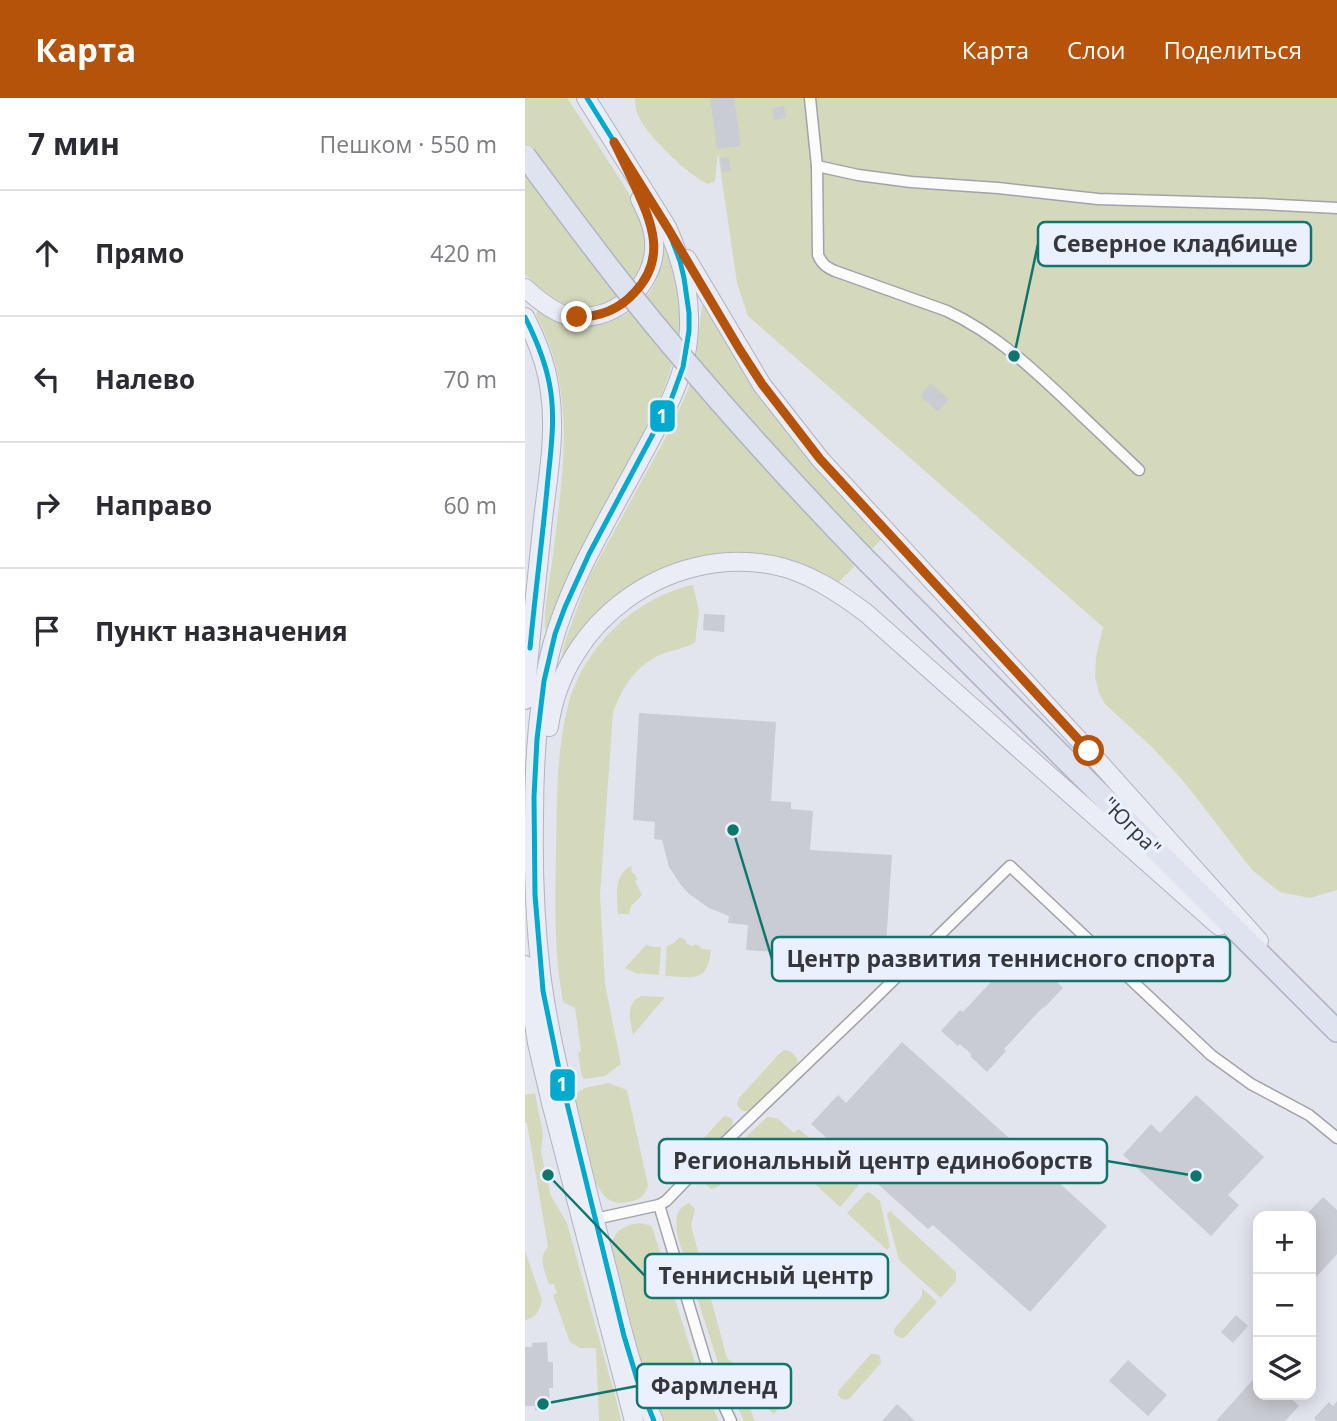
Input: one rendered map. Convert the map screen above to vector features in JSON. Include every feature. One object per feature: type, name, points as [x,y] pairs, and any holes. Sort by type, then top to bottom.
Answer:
[{"type":"highway","name":"\"Югра\"","points":[[525,156],[670,343],[767,455],[867,561],[1337,1031]]},
{"type":"main road","points":[[586,98],[762,384],[820,459],[1147,814],[1337,1031]]},
{"type":"main road","points":[[525,288],[554,310],[566,315],[590,317],[622,304],[646,278],[653,257],[653,232],[614,142]]},
{"type":"main road","points":[[634,1421],[537,1044],[533,968],[534,797],[538,732],[548,662],[558,624],[573,587],[665,413],[683,365],[689,302],[683,268],[667,227]]},
{"type":"main road","points":[[525,317],[545,365],[552,411],[550,457],[525,700]]},
{"type":"main road","points":[[654,1421],[639,1385],[594,1219],[533,968],[546,755],[553,706],[568,668],[582,645],[603,619],[652,582],[704,565],[734,561],[754,562],[775,565],[809,577],[845,597],[1337,1031]]},
{"type":"street","points":[[810,98],[817,166],[818,255],[821,262],[835,271],[947,311],[993,337],[1033,368],[1139,470]]},
{"type":"street","points":[[817,166],[911,182],[1098,199],[1337,208]]},
{"type":"street","points":[[594,1219],[659,1205],[666,1201],[1010,866],[1210,1055],[1251,1084],[1308,1115],[1337,1138]]},
{"type":"street","points":[[659,1205],[706,1362],[731,1421]]},
{"type":"green space","points":[[525,98],[567,98],[625,187],[642,223],[646,249],[636,278],[626,289],[599,304],[584,307],[562,303],[534,284],[525,274]]},
{"type":"green space","points":[[635,98],[1337,98],[1337,890],[1310,898],[1280,892],[1252,870],[1185,783],[1154,749],[1105,704],[1095,677],[1096,657],[1103,627],[748,316],[737,283],[718,153],[715,181],[708,184],[681,165],[652,136],[639,116]]},
{"type":"green space","points":[[663,245],[666,246],[677,279],[680,311],[670,371],[645,430],[595,521],[545,629],[564,440],[558,377],[550,345],[536,315],[537,311],[567,324],[585,326],[598,325],[623,316],[644,300],[652,289],[659,270]]},
{"type":"green space","points":[[702,305],[748,378],[884,537],[839,582],[786,561],[748,553],[706,556],[664,568],[645,577],[611,600],[562,658],[569,630],[588,579],[668,433],[688,390],[695,365]]},
{"type":"green space","points":[[693,585],[699,612],[695,643],[662,654],[645,664],[625,686],[613,713],[600,895],[605,984],[621,1064],[605,1076],[585,1079],[582,1077],[578,1053],[581,1051],[575,1008],[563,1002],[557,947],[555,890],[558,781],[567,710],[584,667],[613,630],[630,614],[650,602]]},
{"type":"green space","points":[[633,865],[631,868],[642,895],[631,906],[629,914],[618,914],[619,879]]},
{"type":"green space","points":[[680,937],[687,941],[686,944],[695,944],[701,949],[711,950],[706,969],[697,976],[665,976],[667,946]]},
{"type":"green space","points":[[646,945],[661,947],[659,975],[635,973],[625,968]]},
{"type":"green space","points":[[641,996],[665,997],[633,1035],[631,1008]]},
{"type":"green space","points":[[785,1050],[797,1059],[795,1068],[751,1110],[741,1109],[737,1104],[739,1098]]},
{"type":"green space","points":[[608,1083],[627,1090],[648,1185],[641,1197],[626,1202],[611,1201],[596,1183],[575,1096],[585,1088]]},
{"type":"green space","points":[[535,1093],[543,1134],[541,1152],[551,1196],[567,1223],[621,1421],[599,1421],[596,1348],[580,1348],[570,1342],[553,1295],[557,1293],[554,1284],[549,1284],[544,1269],[542,1260],[548,1247],[525,1123],[525,1095]]},
{"type":"green space","points":[[724,1116],[733,1121],[732,1127],[687,1173],[681,1173],[679,1166]]},
{"type":"green space","points":[[767,1117],[777,1118],[794,1133],[799,1129],[858,1182],[858,1186],[840,1207],[782,1154],[767,1148],[750,1153],[718,1187],[711,1189],[704,1183],[705,1176]]},
{"type":"green space","points":[[869,1192],[880,1201],[890,1247],[887,1250],[847,1213]]},
{"type":"green space","points":[[689,1203],[695,1209],[691,1226],[727,1358],[781,1405],[774,1414],[757,1399],[751,1398],[748,1404],[755,1421],[744,1421],[720,1369],[678,1238],[678,1213]]},
{"type":"green space","points":[[890,1211],[956,1272],[956,1281],[941,1298],[899,1260],[887,1215]]},
{"type":"green space","points":[[640,1223],[652,1227],[699,1375],[719,1421],[665,1421],[642,1367],[612,1247],[617,1232],[629,1225]]},
{"type":"green space","points":[[525,1251],[542,1300],[537,1313],[525,1320]]},
{"type":"green space","points":[[922,1288],[937,1302],[904,1338],[900,1338],[894,1334],[894,1329],[919,1300]]},
{"type":"green space","points":[[871,1354],[880,1356],[881,1363],[850,1398],[841,1399],[839,1390]]},
{"type":"building","points":[[710,98],[734,98],[741,146],[717,149]]},
{"type":"building","points":[[784,106],[786,118],[774,120],[772,108]]},
{"type":"building","points":[[729,157],[731,171],[722,172],[720,158]]},
{"type":"building","points":[[931,383],[949,399],[938,412],[920,396]]},
{"type":"building","points":[[704,614],[725,615],[724,632],[703,630]]},
{"type":"building","points":[[639,713],[776,722],[771,801],[791,802],[791,809],[813,811],[810,850],[892,855],[885,959],[746,950],[748,925],[728,923],[729,916],[709,908],[689,894],[669,867],[662,840],[654,839],[655,822],[633,820]]},
{"type":"building","points":[[1019,947],[1044,975],[1047,972],[1063,988],[1004,1049],[1006,1051],[987,1072],[960,1044],[958,1046],[941,1031],[960,1010],[963,1012],[1002,970],[1000,967]]},
{"type":"building","points":[[902,1042],[1107,1226],[1030,1312],[933,1225],[928,1229],[811,1124],[838,1095],[846,1103]]},
{"type":"building","points":[[1196,1095],[1264,1157],[1228,1195],[1239,1205],[1211,1236],[1123,1155],[1151,1124],[1160,1133]]},
{"type":"building","points":[[1323,1197],[1337,1210],[1337,1254],[1316,1277],[1316,1211],[1310,1211]]},
{"type":"building","points":[[1236,1315],[1248,1326],[1233,1343],[1221,1332]]},
{"type":"building","points":[[547,1342],[548,1362],[553,1362],[553,1388],[549,1388],[550,1410],[535,1410],[535,1406],[525,1406],[525,1347],[532,1347],[532,1343]]},
{"type":"building","points":[[1128,1360],[1167,1395],[1148,1416],[1109,1381]]},
{"type":"building","points":[[1253,1380],[1253,1400],[1292,1400],[1299,1406],[1285,1421],[1216,1421]]},
{"type":"building","points":[[1337,1401],[1337,1421],[1317,1421],[1314,1418],[1329,1402],[1333,1406]]},
{"type":"building","points":[[897,1404],[915,1421],[882,1421]]},
{"type":"transit line","name":"1","points":[[587,98],[667,227],[684,278],[689,331],[683,367],[671,400],[589,554],[555,634],[544,681],[537,739],[534,797],[535,895],[543,991],[561,1079],[624,1336],[654,1421]]},
{"type":"transit line","name":"1","points":[[525,317],[546,369],[552,412],[551,451],[530,648]]},
{"type":"place","name":"Северное кладбище","points":[[1014,356]]},
{"type":"place","name":"Центр развития теннисного спорта","points":[[733,830]]},
{"type":"place","name":"Теннисный центр","points":[[548,1175]]},
{"type":"place","name":"Региональный центр единоборств","points":[[1196,1176]]},
{"type":"place","name":"Фармленд","points":[[543,1404]]},
{"type":"route","points":[[577,317],[590,317],[612,310],[632,297],[646,278],[653,257],[651,224],[614,142],[762,384],[820,459],[1089,751]]}]
